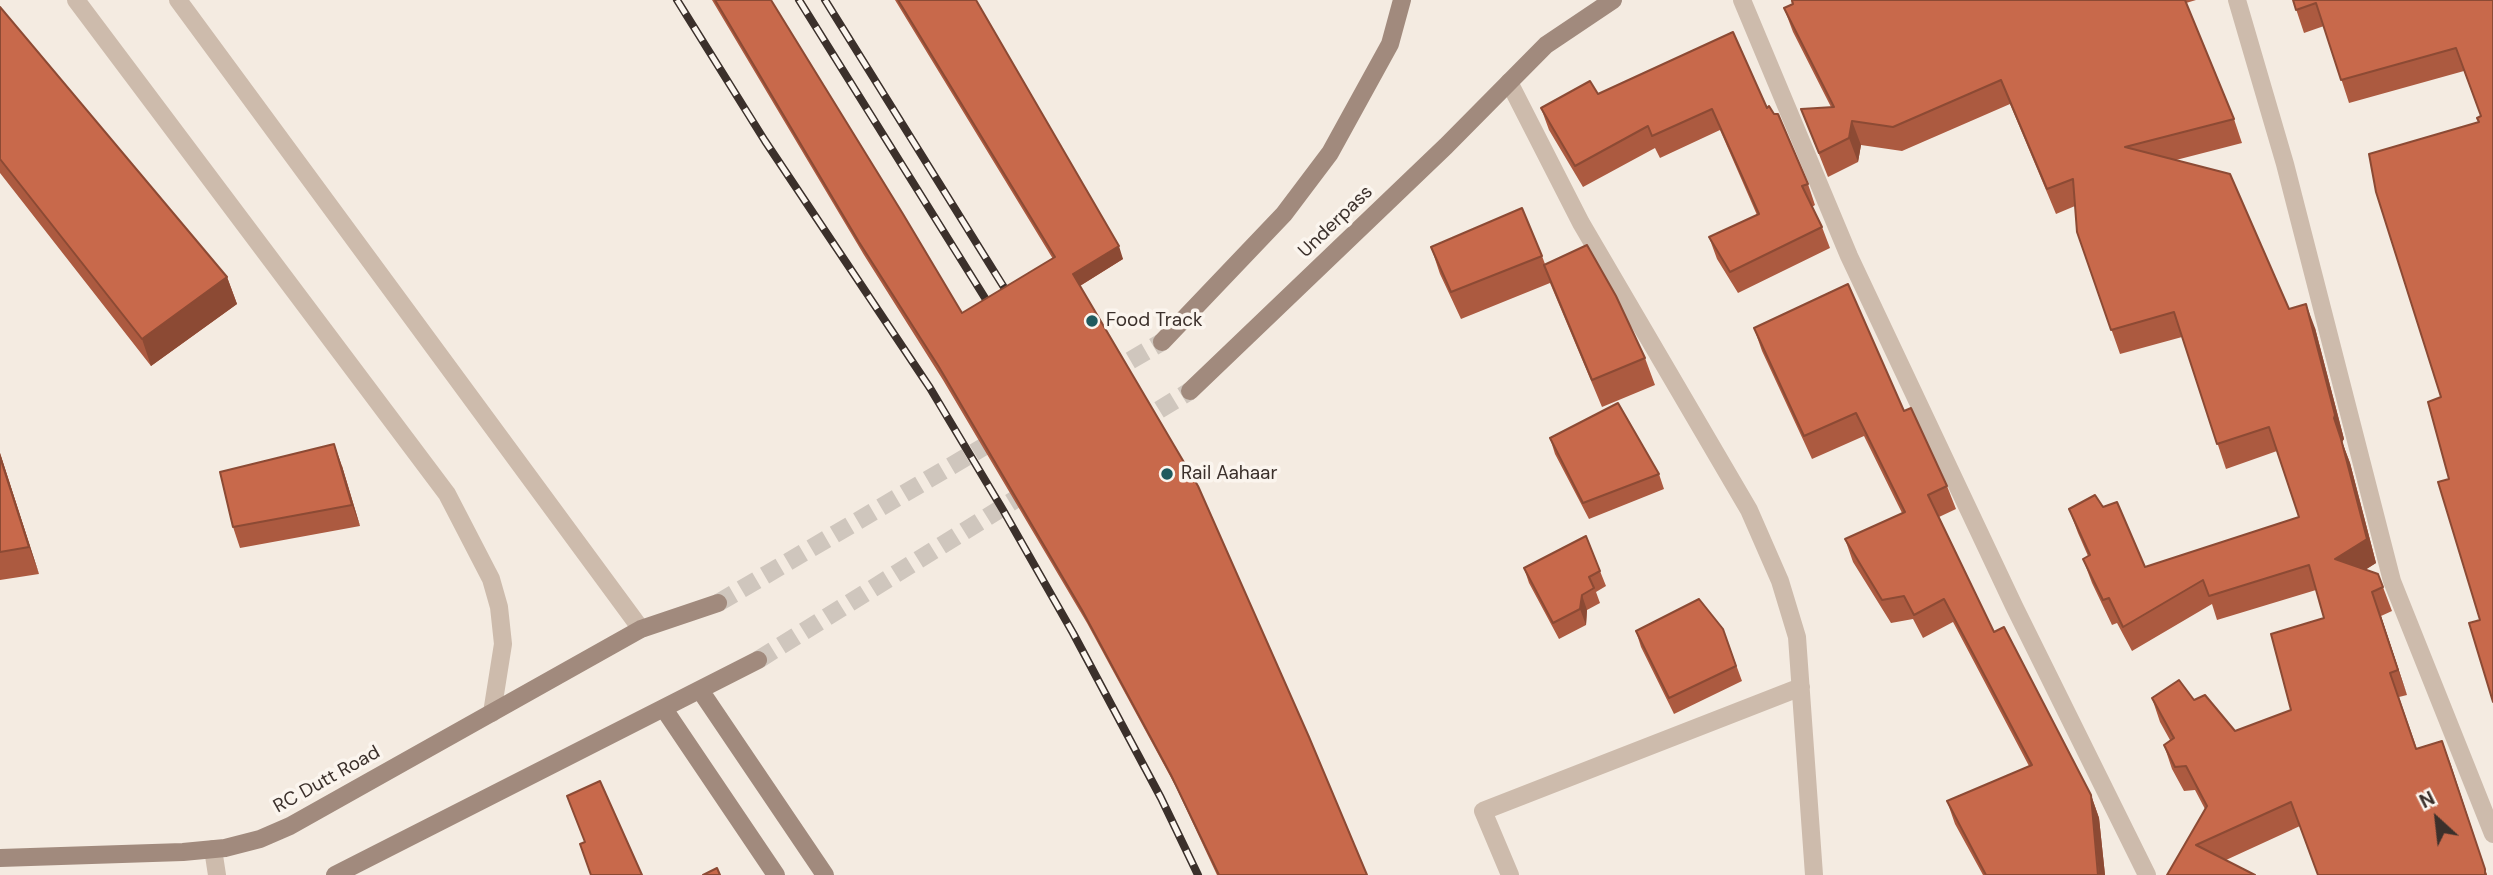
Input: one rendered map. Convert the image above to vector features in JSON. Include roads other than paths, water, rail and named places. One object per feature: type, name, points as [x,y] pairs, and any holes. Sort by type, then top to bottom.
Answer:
[{"type":"main road","points":[[1161,342],[1284,214],[1330,153],[1390,44],[1402,0]]},
{"type":"main road","name":"Underpass","points":[[1190,391],[1446,146],[1546,45],[1613,0]]},
{"type":"main road","points":[[641,629],[718,603]]},
{"type":"main road","name":"RC Dutt Road","points":[[0,858],[212,849],[260,839],[290,826],[641,629]]},
{"type":"main road","points":[[335,875],[758,660]]},
{"type":"main road","points":[[700,690],[825,875]]},
{"type":"main road","points":[[664,709],[776,875]]},
{"type":"street","points":[[76,0],[447,494],[491,579],[499,607],[503,644],[492,713]]},
{"type":"street","points":[[178,0],[641,629]]},
{"type":"street","points":[[1742,0],[1849,256],[2014,606],[2147,875]]},
{"type":"street","points":[[2237,0],[2285,164],[2392,581],[2493,834]]},
{"type":"street","points":[[1509,82],[1581,223],[1749,510],[1780,581],[1797,637],[1814,875]]},
{"type":"street","points":[[1510,875],[1483,811],[1801,687]]},
{"type":"street","points":[[212,849],[217,875]]},
{"type":"tunnel","points":[[1107,374],[1162,342]]},
{"type":"tunnel","points":[[1136,424],[1190,391]]},
{"type":"tunnel","points":[[718,603],[1002,436]]},
{"type":"tunnel","points":[[758,660],[1032,489]]},
{"type":"railway","points":[[677,0],[765,141],[930,388],[1003,510],[1073,633],[1161,798],[1198,875]]},
{"type":"railway","points":[[799,0],[995,314]]},
{"type":"railway","points":[[825,0],[1015,305]]},
{"type":"place","name":"Food Track","points":[[1092,321]]},
{"type":"place","name":"Rail Aahaar","points":[[1167,474]]}]
